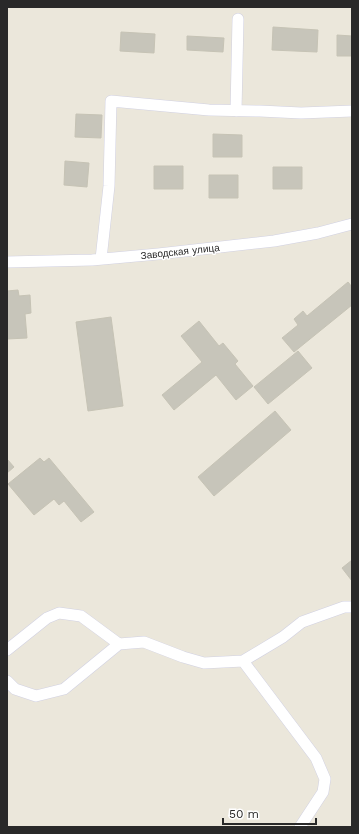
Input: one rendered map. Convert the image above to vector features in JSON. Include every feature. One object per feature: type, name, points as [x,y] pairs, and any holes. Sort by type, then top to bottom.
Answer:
[{"type":"street","points":[[236,110],[238,19]]},
{"type":"street","points":[[100,259],[109,186],[111,101],[209,110],[301,113],[352,111]]},
{"type":"street","name":"Заводская улица","points":[[7,262],[100,259],[158,254],[274,241],[318,233],[352,224]]},
{"type":"street","points":[[7,681],[15,689],[36,696],[64,689],[119,644],[144,642],[183,657],[204,663],[243,660],[283,637],[302,622],[344,607],[352,607]]},
{"type":"street","points":[[7,650],[47,618],[59,613],[81,616],[119,644]]},
{"type":"street","points":[[243,660],[316,758],[325,779],[323,792],[300,827]]},
{"type":"building","points":[[273,27],[318,30],[317,52],[272,50]]},
{"type":"building","points":[[121,32],[155,34],[154,53],[120,51]]},
{"type":"building","points":[[337,35],[352,36],[352,56],[337,56]]},
{"type":"building","points":[[187,36],[224,38],[223,52],[187,50]]},
{"type":"building","points":[[76,114],[102,115],[101,138],[75,137]]},
{"type":"building","points":[[213,134],[242,135],[242,157],[213,157]]},
{"type":"building","points":[[65,161],[89,163],[87,187],[64,185]]},
{"type":"building","points":[[154,166],[183,166],[183,189],[154,189]]},
{"type":"building","points":[[273,167],[302,167],[302,189],[273,189]]},
{"type":"building","points":[[209,175],[238,175],[238,198],[209,198]]},
{"type":"building","points":[[348,282],[352,287],[352,305],[294,352],[282,338],[298,325],[294,319],[303,311],[307,316]]},
{"type":"building","points":[[18,290],[19,296],[30,295],[31,313],[25,314],[27,338],[7,339],[7,291]]},
{"type":"building","points":[[111,317],[123,406],[88,411],[76,322]]},
{"type":"building","points":[[199,321],[219,346],[223,343],[238,361],[235,364],[253,386],[236,400],[216,375],[174,410],[162,395],[202,362],[181,336]]},
{"type":"building","points":[[298,351],[312,368],[268,404],[254,387]]},
{"type":"building","points":[[275,411],[291,430],[214,496],[198,477]]},
{"type":"building","points":[[40,458],[44,462],[49,458],[94,512],[81,522],[64,501],[59,505],[54,499],[34,515],[8,484]]},
{"type":"building","points":[[7,459],[14,467],[7,473]]},
{"type":"building","points":[[352,560],[352,581],[342,568]]}]
